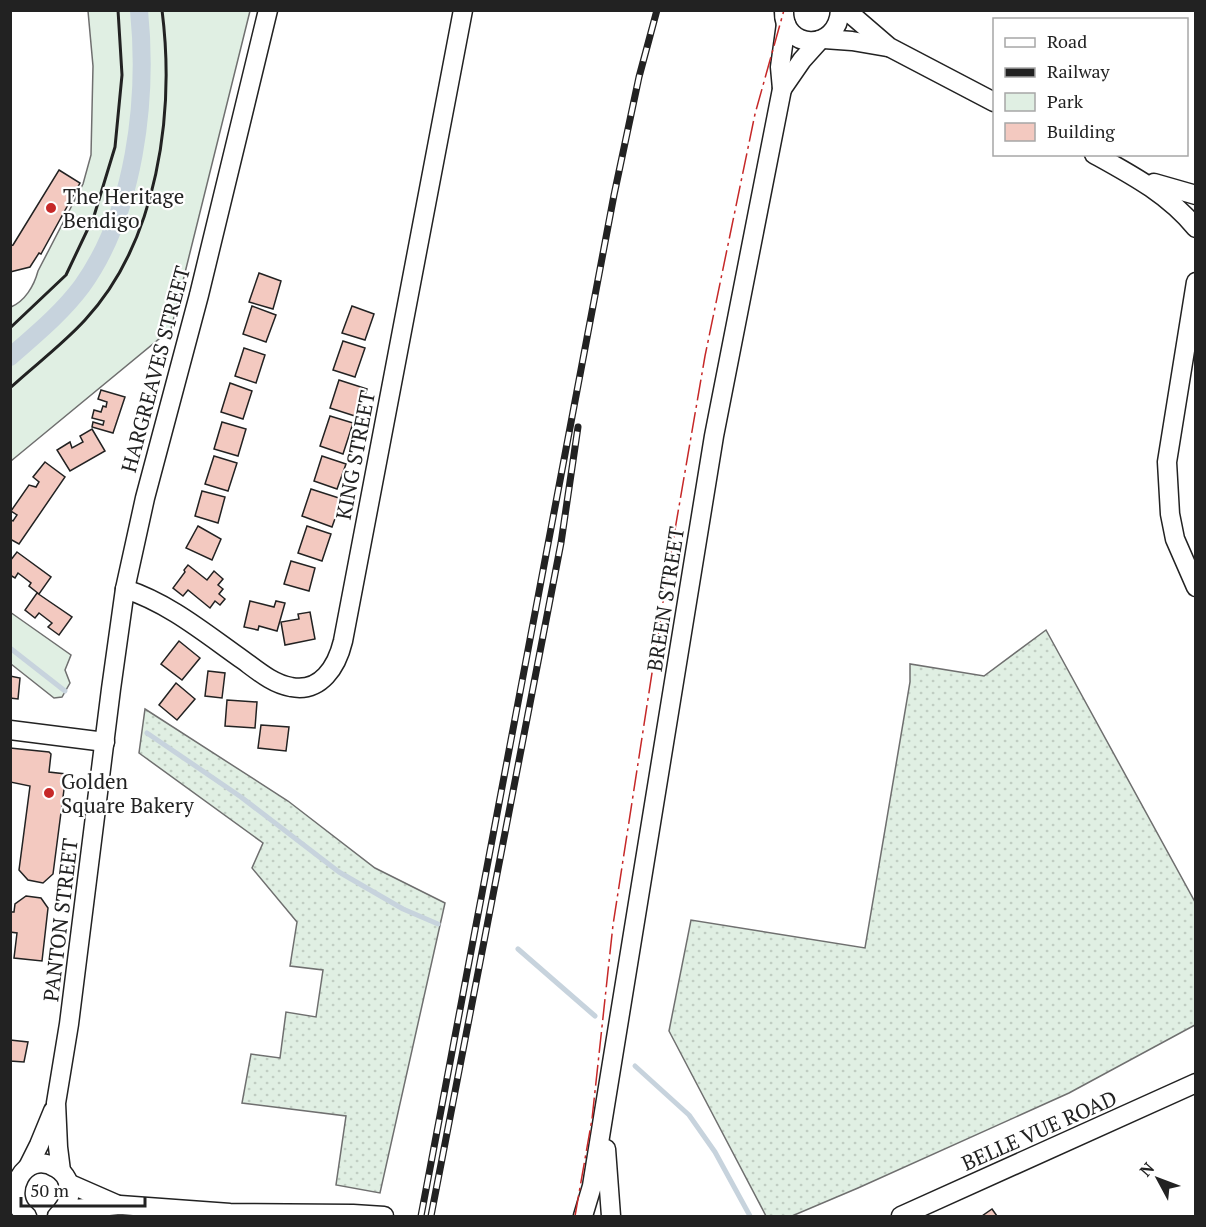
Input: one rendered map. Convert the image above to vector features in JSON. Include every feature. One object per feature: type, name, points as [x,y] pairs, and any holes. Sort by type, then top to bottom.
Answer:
[{"type":"street","name":"HARGREAVES STREET","points":[[105,742],[125,589],[145,498],[199,295],[268,10]]},
{"type":"street","name":"KING STREET","points":[[125,589],[163,604],[281,685],[301,688],[312,685],[321,681],[336,663],[343,641],[463,10]]},
{"type":"street","name":"BREEN STREET","points":[[782,90],[802,60],[836,27],[840,10]]},
{"type":"street","points":[[846,10],[889,47],[993,101]]},
{"type":"street","name":"BREEN STREET","points":[[583,1216],[588,1204],[603,1118],[714,436],[782,90],[780,67],[782,17]]},
{"type":"street","points":[[782,17],[790,32],[804,40],[852,41],[889,47]]},
{"type":"street","points":[[1098,156],[1141,179],[1175,205],[1196,228]]},
{"type":"street","points":[[1141,179],[1196,195]]},
{"type":"street","points":[[1196,282],[1167,462],[1167,489],[1175,539],[1196,587]]},
{"type":"street","points":[[1188,338],[1196,319]]},
{"type":"street","points":[[10,730],[105,742]]},
{"type":"street","name":"PANTON STREET","points":[[56,1103],[69,1023],[105,742]]},
{"type":"street","name":"BELLE VUE ROAD","points":[[901,1216],[1196,1083]]},
{"type":"street","points":[[20,1210],[12,1192],[19,1172],[39,1145],[56,1103]]},
{"type":"street","points":[[56,1103],[57,1138],[68,1202],[59,1213]]},
{"type":"street","name":"BREEN STREET","points":[[603,1118],[611,1216]]},
{"type":"street","points":[[19,1172],[45,1163],[65,1177],[120,1205]]},
{"type":"street","points":[[59,1213],[120,1205],[230,1213],[384,1216]]},
{"type":"green space","points":[[88,11],[250,11],[171,329],[11,461],[11,307],[25,297],[34,282],[83,184],[91,155],[93,66]]},
{"type":"green space","points":[[10,612],[71,655],[65,670],[70,683],[62,697],[54,698],[11,664]]},
{"type":"green space","points":[[1046,630],[1195,902],[1195,1025],[1069,1093],[858,1188],[792,1216],[766,1216],[669,1031],[691,920],[865,948],[910,682],[910,664],[984,676]]},
{"type":"green space","points":[[145,709],[288,801],[375,868],[445,903],[380,1193],[336,1185],[346,1116],[242,1103],[251,1054],[280,1058],[286,1012],[316,1017],[323,970],[290,966],[297,922],[252,868],[263,843],[139,753]]},
{"type":"building","name":"The Heritage Bendigo","points":[[59,170],[80,183],[41,254],[39,253],[30,267],[10,272],[10,246],[13,245]]},
{"type":"building","points":[[259,273],[281,281],[273,309],[249,302]]},
{"type":"building","points":[[252,306],[276,315],[266,342],[243,334]]},
{"type":"building","points":[[352,306],[374,314],[365,340],[342,333]]},
{"type":"building","points":[[343,341],[365,348],[355,377],[333,370]]},
{"type":"building","points":[[244,348],[265,355],[256,383],[235,376]]},
{"type":"building","points":[[339,380],[367,389],[358,417],[330,408]]},
{"type":"building","points":[[230,383],[252,391],[243,419],[221,412]]},
{"type":"building","points":[[101,390],[125,397],[113,433],[92,427],[93,422],[103,425],[104,421],[92,418],[94,410],[101,412],[103,406],[106,407],[107,402],[98,399]]},
{"type":"building","points":[[330,416],[353,423],[343,454],[320,446]]},
{"type":"building","points":[[222,422],[246,429],[238,456],[214,449]]},
{"type":"building","points":[[92,429],[105,451],[70,471],[57,450],[70,442],[72,448],[83,442],[80,436]]},
{"type":"building","points":[[214,456],[237,463],[228,491],[205,484]]},
{"type":"building","points":[[322,456],[346,464],[337,489],[314,481]]},
{"type":"building","points":[[45,462],[65,477],[19,544],[10,539],[10,519],[13,521],[17,515],[11,511],[29,485],[36,487],[39,482],[33,477]]},
{"type":"building","points":[[311,489],[342,499],[332,527],[302,516]]},
{"type":"building","points":[[202,491],[225,497],[218,523],[195,516]]},
{"type":"building","points":[[198,526],[221,539],[212,560],[186,548]]},
{"type":"building","points":[[307,526],[331,534],[322,561],[298,553]]},
{"type":"building","points":[[17,552],[51,577],[39,594],[29,586],[31,583],[18,573],[15,578],[10,575],[10,561]]},
{"type":"building","points":[[291,561],[315,568],[309,591],[284,584]]},
{"type":"building","points":[[188,565],[207,580],[214,571],[223,579],[218,585],[223,589],[219,594],[225,599],[220,605],[215,601],[210,608],[188,590],[183,596],[173,588]]},
{"type":"building","points":[[37,593],[72,617],[59,635],[48,627],[52,623],[39,613],[35,618],[25,610]]},
{"type":"building","points":[[250,601],[274,607],[276,601],[285,603],[277,631],[259,626],[258,630],[244,627]]},
{"type":"building","points":[[310,612],[315,639],[285,645],[281,622],[299,619],[298,614]]},
{"type":"building","points":[[179,641],[200,658],[182,680],[161,664]]},
{"type":"building","points":[[208,671],[225,673],[222,698],[205,696]]},
{"type":"building","points":[[10,676],[20,678],[18,699],[10,698]]},
{"type":"building","points":[[176,683],[195,699],[177,720],[159,705]]},
{"type":"building","points":[[227,700],[257,702],[255,728],[225,726]]},
{"type":"building","points":[[261,725],[289,727],[286,751],[258,748]]},
{"type":"building","points":[[10,748],[49,752],[51,754],[49,772],[66,774],[53,874],[43,883],[28,880],[19,870],[30,786],[10,782]]},
{"type":"building","points":[[26,896],[41,898],[48,908],[42,961],[14,958],[17,933],[10,932],[10,912],[14,912],[15,904]]},
{"type":"building","points":[[10,1040],[28,1042],[24,1062],[10,1061]]},
{"type":"building","points":[[992,1209],[997,1216],[982,1216]]},
{"type":"waterway","points":[[10,357],[57,315],[82,286],[100,257],[115,224],[126,190],[139,117],[141,81],[139,10]]},
{"type":"waterway","points":[[10,648],[65,691]]},
{"type":"waterway","points":[[147,733],[241,797],[339,872],[403,909],[438,924]]},
{"type":"waterway","points":[[518,949],[595,1016]]},
{"type":"waterway","points":[[635,1066],[689,1115],[715,1152],[750,1216]]},
{"type":"railway","points":[[421,1216],[614,195],[639,77],[657,10]]},
{"type":"railway","points":[[431,1216],[561,543],[578,427]]},
{"type":"wall","points":[[10,328],[66,275],[94,216],[115,147],[122,75],[118,10]]},
{"type":"wall","points":[[10,388],[85,320],[110,288],[130,253],[145,214],[156,174],[163,133],[166,91],[162,10]]},
{"type":"power","points":[[575,1216],[592,1119],[613,925],[667,576],[705,356],[755,114],[784,10]]},
{"type":"place","name":"The Heritage Bendigo","points":[[51,208]]},
{"type":"place","name":"Golden Square Bakery","points":[[49,793]]}]
